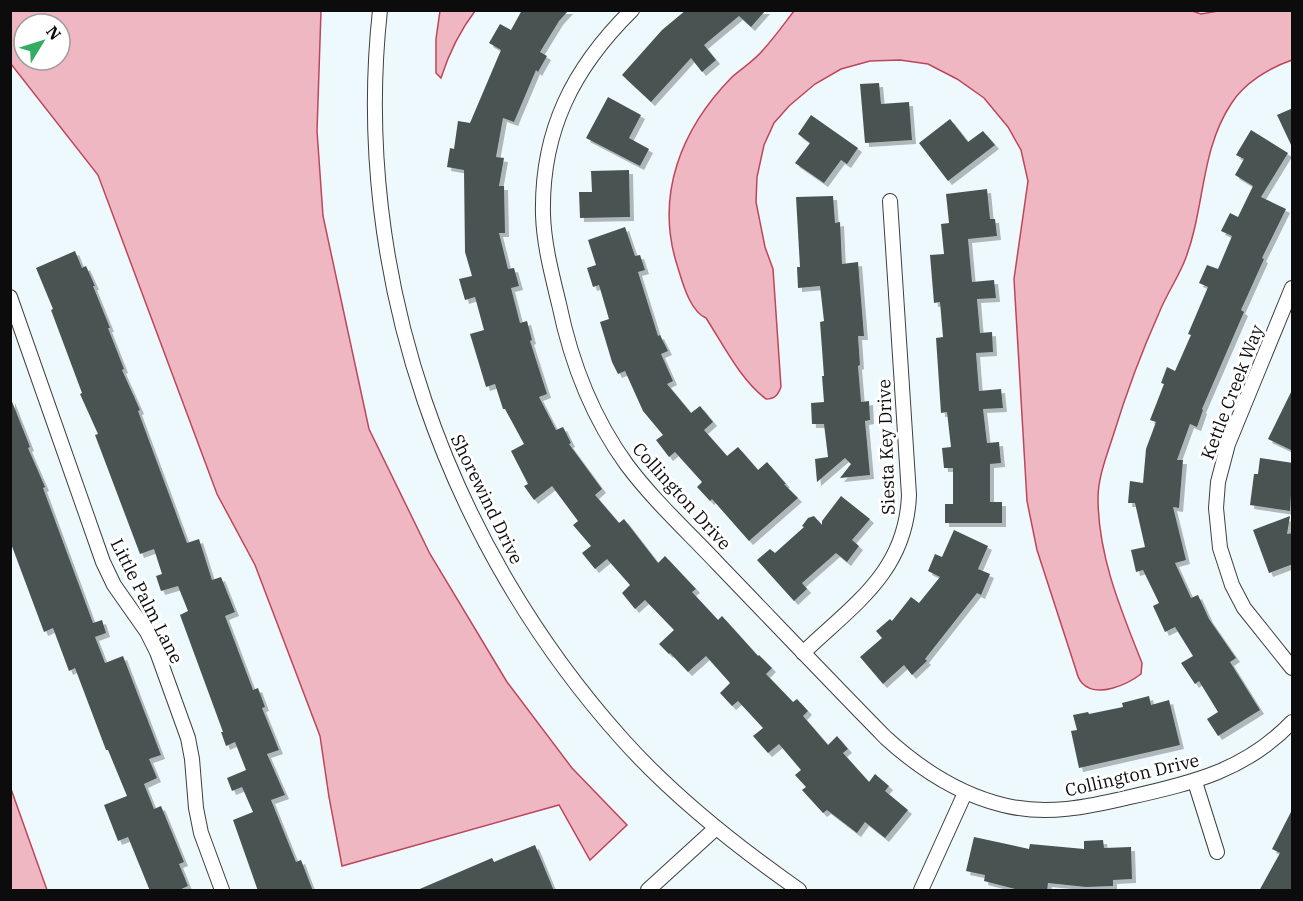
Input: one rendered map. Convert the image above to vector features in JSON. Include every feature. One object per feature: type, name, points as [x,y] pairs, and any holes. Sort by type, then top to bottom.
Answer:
[{"type":"street","name":"Shorewind Drive","points":[[380,10],[375,88],[376,147],[381,207],[390,266],[402,324],[418,382],[437,438],[460,494],[517,599],[550,649],[625,742],[677,795],[755,860],[799,891]]},
{"type":"street","name":"Collington Drive","points":[[632,10],[608,34],[580,72],[560,114],[549,147],[544,182],[543,217],[547,252],[570,352],[585,392],[604,429],[644,486],[885,738],[933,776],[965,793],[1005,806],[1032,810],[1087,807],[1195,782],[1237,765],[1262,749],[1293,722]]},
{"type":"street","name":"Siesta Key Drive","points":[[803,653],[878,581],[898,549],[907,522],[909,495],[890,201]]},
{"type":"street","name":"Kettle Creek Way","points":[[1293,288],[1228,444],[1218,482],[1216,508],[1220,548],[1232,585],[1249,616],[1293,668]]},
{"type":"street","name":"Little Palm Lane","points":[[10,297],[104,562],[114,585],[147,632],[157,652],[188,738],[201,833],[222,891]]},
{"type":"street","points":[[1195,782],[1217,852]]},
{"type":"street","points":[[921,891],[965,793]]},
{"type":"street","points":[[648,891],[716,828]]},
{"type":"shaded area","points":[[11,10],[321,11],[317,131],[323,216],[369,429],[430,554],[507,682],[572,768],[627,825],[590,860],[559,805],[342,866],[320,736],[255,565],[217,494],[98,175],[17,72],[72,72],[72,12],[12,12],[12,65]]},
{"type":"shaded area","points":[[1189,10],[1201,14],[1224,10],[1292,11],[1292,60],[1266,72],[1243,89],[1236,96],[1221,122],[1208,161],[1196,221],[1185,260],[1146,343],[1106,458],[1098,498],[1102,541],[1112,582],[1142,663],[1141,674],[1135,678],[1112,688],[1096,690],[1082,683],[1078,675],[1037,550],[1027,501],[1014,279],[1028,181],[1021,150],[1008,127],[984,98],[957,79],[928,64],[900,60],[870,61],[841,69],[815,84],[789,106],[774,123],[764,145],[757,177],[756,202],[765,247],[773,269],[781,387],[772,398],[766,399],[748,382],[706,318],[691,303],[682,282],[671,241],[669,215],[671,190],[686,141],[714,97],[732,77],[759,54],[794,11]]},
{"type":"shaded area","points":[[440,11],[475,11],[455,43],[441,78],[436,73],[436,39]]},
{"type":"shaded area","points":[[11,789],[47,890],[11,890]]},
{"type":"building","points":[[522,10],[569,10],[559,21],[540,52],[547,56],[538,72],[536,70],[514,122],[503,118],[496,157],[504,158],[499,186],[504,186],[505,233],[499,233],[508,269],[514,268],[519,286],[511,288],[520,323],[527,321],[532,340],[530,341],[547,394],[539,397],[556,430],[563,427],[571,443],[569,444],[602,489],[595,495],[619,523],[624,519],[658,563],[665,556],[696,589],[692,592],[718,620],[722,616],[772,668],[766,674],[793,702],[797,699],[808,711],[803,716],[828,745],[837,736],[848,749],[843,753],[869,782],[875,774],[889,786],[885,791],[908,810],[885,838],[865,822],[857,833],[827,810],[823,813],[802,790],[806,787],[795,775],[801,770],[779,744],[768,753],[753,736],[763,728],[738,701],[732,706],[720,693],[730,683],[706,656],[688,672],[659,644],[674,630],[645,600],[635,609],[622,593],[630,585],[607,559],[595,569],[582,553],[591,546],[573,525],[578,521],[552,486],[534,500],[524,486],[528,484],[511,451],[524,444],[503,409],[495,384],[486,387],[470,334],[484,330],[475,297],[465,300],[459,279],[472,276],[465,252],[464,170],[447,167],[450,148],[454,149],[458,121],[470,123],[501,50],[489,43],[500,24],[511,30]]},
{"type":"building","points":[[686,10],[766,10],[751,27],[739,16],[704,45],[716,60],[702,72],[691,58],[651,102],[622,75],[662,30]]},
{"type":"building","points":[[879,83],[881,104],[909,102],[912,140],[865,143],[860,84]]},
{"type":"building","points":[[608,97],[641,115],[629,138],[649,149],[640,166],[586,138]]},
{"type":"building","points":[[1293,108],[1293,149],[1277,115]]},
{"type":"building","points":[[811,115],[858,148],[847,164],[841,160],[824,183],[795,163],[810,143],[798,134]]},
{"type":"building","points":[[950,119],[968,142],[983,131],[995,145],[948,181],[919,143]]},
{"type":"building","points":[[1251,130],[1288,153],[1261,197],[1286,209],[1262,258],[1264,259],[1241,310],[1244,312],[1202,409],[1197,427],[1190,424],[1177,460],[1183,460],[1179,508],[1173,507],[1186,560],[1175,563],[1191,598],[1198,595],[1209,619],[1236,658],[1230,662],[1260,710],[1218,736],[1207,719],[1218,712],[1199,681],[1195,684],[1181,663],[1193,656],[1175,627],[1165,632],[1153,606],[1159,603],[1143,570],[1136,572],[1131,550],[1145,547],[1135,503],[1128,503],[1130,481],[1143,483],[1146,449],[1156,422],[1150,420],[1164,384],[1161,383],[1167,367],[1175,371],[1208,287],[1199,283],[1207,265],[1218,269],[1232,236],[1221,231],[1230,213],[1238,217],[1253,186],[1235,175],[1244,159],[1236,155]]},
{"type":"building","points":[[629,170],[630,217],[580,218],[579,192],[592,192],[591,171]]},
{"type":"building","points":[[987,189],[990,219],[995,219],[997,236],[968,239],[972,282],[994,280],[996,298],[977,299],[980,333],[992,332],[993,352],[976,353],[979,391],[1001,389],[1003,408],[983,409],[987,443],[999,442],[1001,463],[990,464],[990,502],[1002,502],[1002,523],[945,523],[945,504],[953,504],[953,468],[944,468],[942,448],[951,447],[947,412],[941,413],[936,338],[943,337],[940,302],[934,303],[930,255],[944,254],[941,224],[949,223],[946,194]]},
{"type":"building","points":[[833,196],[835,223],[840,222],[842,264],[858,262],[864,336],[858,336],[860,365],[858,366],[861,402],[869,401],[870,420],[865,421],[870,475],[840,478],[851,464],[845,458],[817,482],[815,459],[828,457],[824,424],[812,424],[811,403],[824,402],[820,322],[824,321],[820,286],[798,288],[797,267],[800,267],[796,197]]},
{"type":"building","points":[[625,227],[635,256],[640,255],[645,270],[638,272],[658,336],[660,335],[668,351],[661,354],[673,381],[667,384],[691,413],[700,406],[713,422],[704,430],[727,456],[738,447],[758,470],[767,462],[798,498],[749,541],[712,499],[710,501],[697,487],[702,482],[675,452],[669,457],[656,440],[663,435],[643,411],[625,371],[618,374],[612,362],[600,322],[609,319],[599,285],[593,287],[587,268],[596,265],[588,240]]},
{"type":"building","points":[[75,251],[82,268],[86,266],[95,286],[93,286],[124,369],[122,370],[140,410],[138,411],[187,543],[199,539],[212,580],[221,577],[235,612],[225,616],[253,690],[258,688],[265,707],[262,708],[279,750],[267,754],[285,795],[271,800],[296,862],[301,860],[313,891],[258,891],[233,820],[253,812],[242,787],[232,791],[227,778],[246,770],[235,742],[226,746],[221,732],[223,732],[180,615],[188,611],[178,586],[161,591],[156,576],[162,574],[154,549],[140,554],[95,435],[98,434],[80,394],[82,393],[51,310],[53,309],[36,268]]},
{"type":"building","points":[[1293,388],[1293,451],[1268,439]]},
{"type":"building","points":[[11,399],[93,623],[102,620],[106,633],[95,637],[105,663],[123,656],[161,755],[149,759],[157,778],[144,784],[154,809],[161,806],[184,862],[179,864],[188,886],[177,891],[150,891],[128,837],[118,841],[104,805],[127,796],[108,750],[106,750],[75,668],[69,671],[53,628],[44,632],[10,541]]},
{"type":"building","points":[[1260,458],[1293,463],[1290,511],[1250,505],[1254,474],[1258,474]]},
{"type":"building","points":[[841,496],[870,519],[852,540],[859,546],[847,562],[836,553],[802,583],[807,589],[794,601],[757,560],[770,549],[775,553],[804,527],[802,526],[808,518],[814,516],[822,525],[822,521]]},
{"type":"building","points":[[1290,516],[1287,534],[1293,533],[1293,564],[1269,573],[1253,530]]},
{"type":"building","points":[[954,530],[988,546],[978,569],[990,574],[981,595],[977,593],[925,659],[927,661],[912,675],[904,665],[883,684],[860,657],[882,638],[876,631],[890,619],[892,621],[911,597],[919,603],[940,577],[928,571],[935,554],[942,557]]},
{"type":"building","points":[[1149,696],[1151,705],[1169,700],[1180,745],[1079,768],[1071,731],[1077,730],[1073,715],[1123,707],[1122,703]]},
{"type":"building","points":[[1293,808],[1293,891],[1259,891],[1280,853],[1272,849]]},
{"type":"building","points":[[974,837],[1029,849],[1030,844],[1084,849],[1084,841],[1103,840],[1104,848],[1131,847],[1132,879],[1113,880],[1113,886],[1086,887],[1048,883],[1047,891],[1023,891],[984,881],[985,875],[966,871]]},
{"type":"building","points":[[535,845],[554,891],[415,891],[492,858],[494,862]]}]
